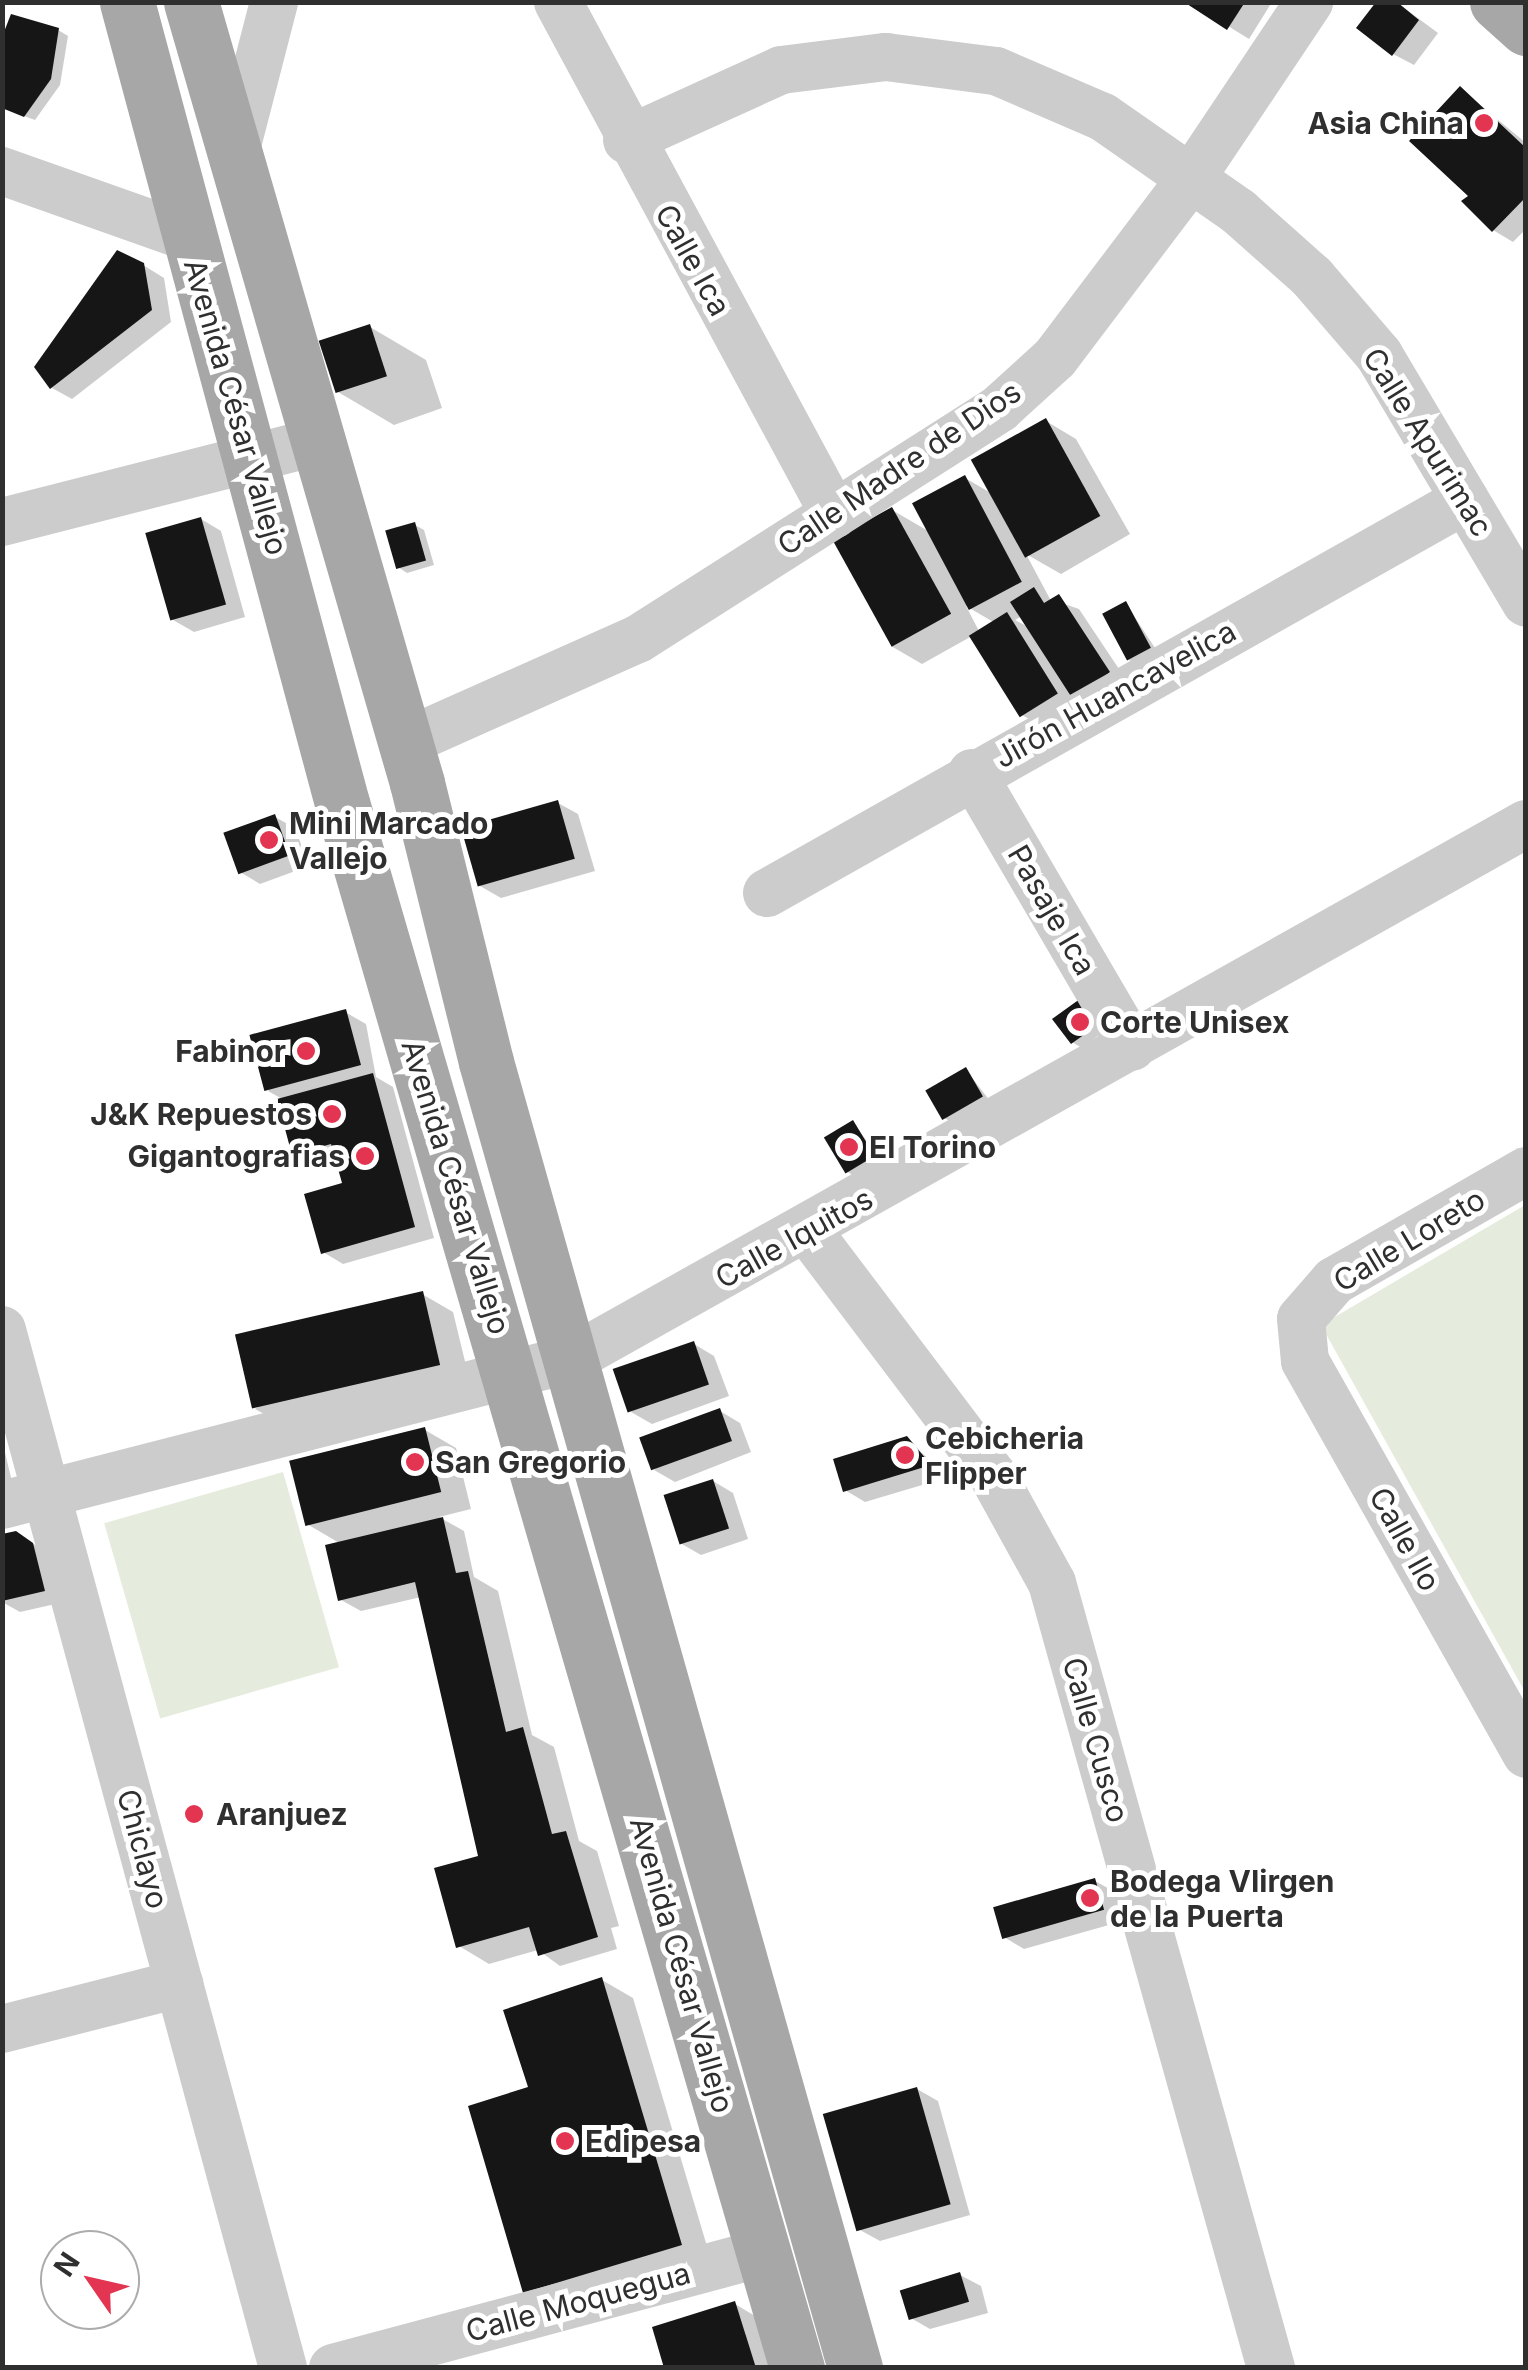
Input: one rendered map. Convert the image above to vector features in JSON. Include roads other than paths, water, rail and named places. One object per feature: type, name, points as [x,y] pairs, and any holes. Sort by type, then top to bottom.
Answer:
[{"type":"main road","name":"Avenida César Vallejo","points":[[127,2],[186,236],[253,458],[342,803],[513,1376],[797,2368]]},
{"type":"main road","name":"Avenida César Vallejo","points":[[191,2],[404,743],[571,1358],[854,2368]]},
{"type":"main road","points":[[1497,2],[1526,28]]},
{"type":"main road","points":[[731,2136],[784,2120]]},
{"type":"street","points":[[234,157],[274,2]]},
{"type":"street","name":"Calle Ica","points":[[558,2],[626,140],[834,514]]},
{"type":"street","name":"Calle Madre de Dios","points":[[404,743],[638,640],[1000,408],[1055,358],[1192,177],[1309,2]]},
{"type":"street","name":"Calle Apurimac","points":[[626,140],[781,70],[886,57],[996,71],[1103,116],[1192,177],[1312,276],[1379,355],[1526,602]]},
{"type":"street","points":[[2,171],[186,236]]},
{"type":"street","points":[[2,522],[316,442]]},
{"type":"street","name":"Jirón Huancavelica","points":[[767,893],[972,773],[1465,500]]},
{"type":"street","name":"Pasaje Ica","points":[[972,773],[1132,1047]]},
{"type":"street","name":"Calle Iquitos","points":[[25,1499],[571,1358],[808,1232],[1526,824]]},
{"type":"street","name":"Calle Loreto","points":[[1301,1318],[1334,1281],[1526,1171]]},
{"type":"street","name":"Calle Cusco","points":[[808,1232],[993,1476],[1052,1583],[1271,2368]]},
{"type":"street","name":"Calle Ilo","points":[[1301,1318],[1306,1360],[1524,1746]]},
{"type":"street","name":"Chiclayo","points":[[2,1330],[25,1499],[179,1984],[282,2368]]},
{"type":"street","points":[[2,2029],[179,1984]]},
{"type":"street","name":"Calle Moquegua","points":[[332,2368],[765,2252]]},
{"type":"place","name":"Asia China","points":[[1484,123]]},
{"type":"place","name":"Mini Marcado Vallejo","points":[[269,840]]},
{"type":"place","name":"Corte Unisex","points":[[1080,1022]]},
{"type":"place","name":"Fabinor","points":[[306,1051]]},
{"type":"place","name":"J&K Repuestos","points":[[332,1114]]},
{"type":"place","name":"El Torino","points":[[849,1147]]},
{"type":"place","name":"Gigantografias","points":[[365,1156]]},
{"type":"place","name":"Cebicheria Flipper","points":[[905,1455]]},
{"type":"place","name":"San Gregorio","points":[[415,1462]]},
{"type":"place","name":"Aranjuez","points":[[194,1814]]},
{"type":"place","name":"Bodega VIirgen de la Puerta","points":[[1090,1898]]},
{"type":"place","name":"Edipesa","points":[[565,2141]]}]
